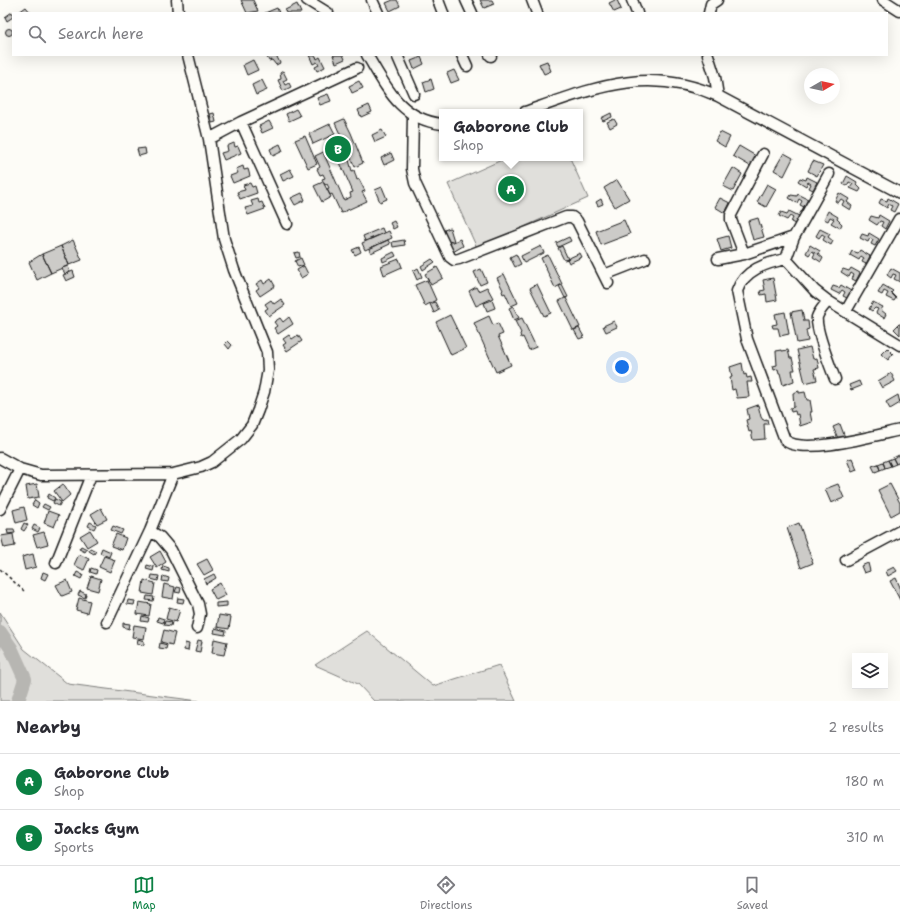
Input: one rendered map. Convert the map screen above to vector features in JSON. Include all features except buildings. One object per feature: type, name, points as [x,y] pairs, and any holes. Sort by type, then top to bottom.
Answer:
[{"type":"street","points":[[177,0],[178,12]]},
{"type":"street","points":[[307,0],[326,12]]},
{"type":"street","points":[[372,0],[378,12]]},
{"type":"street","points":[[438,0],[444,12]]},
{"type":"street","points":[[466,0],[472,12]]},
{"type":"street","points":[[532,0],[537,12]]},
{"type":"street","points":[[632,0],[637,12]]},
{"type":"street","points":[[709,12],[711,4],[717,0]]},
{"type":"street","points":[[882,0],[900,12]]},
{"type":"street","points":[[0,458],[20,469],[41,475],[173,474],[212,462],[241,439],[252,425],[264,392],[268,370],[267,352],[234,270],[224,239],[209,139],[188,56]]},
{"type":"street","points":[[368,56],[389,92],[413,116],[424,121],[439,124]]},
{"type":"street","points":[[397,56],[414,94]]},
{"type":"street","points":[[462,56],[466,66]]},
{"type":"street","points":[[708,56],[715,77],[718,96]]},
{"type":"street","points":[[209,139],[241,122],[357,68]]},
{"type":"street","points":[[533,109],[590,89],[617,82],[670,82],[697,87],[718,96],[900,193]]},
{"type":"street","points":[[413,116],[412,168],[415,183],[450,257],[454,260],[566,217],[572,217],[577,220],[606,279],[645,259]]},
{"type":"street","points":[[241,122],[287,224]]},
{"type":"street","points":[[744,254],[731,220],[731,215],[763,154]]},
{"type":"street","points":[[786,259],[794,237],[829,174]]},
{"type":"street","points":[[846,311],[899,219]]},
{"type":"street","points":[[718,259],[744,254],[794,237]]},
{"type":"street","points":[[786,259],[815,291],[828,302],[846,311],[900,345]]},
{"type":"street","points":[[786,259],[768,264],[748,274],[737,290],[747,339],[786,440],[794,446],[834,444],[900,430]]},
{"type":"street","points":[[828,302],[822,308],[817,317],[819,330],[835,379]]},
{"type":"street","points":[[0,509],[20,469]]},
{"type":"street","points":[[107,622],[150,531],[173,474]]},
{"type":"street","points":[[56,563],[91,475]]},
{"type":"street","points":[[150,531],[160,537],[171,550],[198,604],[200,614],[197,628]]},
{"type":"street","points":[[846,560],[900,531]]},
{"type":"path","points":[[0,569],[24,591]]},
{"type":"shaded area","points":[[499,161],[571,161],[588,198],[477,248],[448,184]]},
{"type":"shaded area","points":[[0,612],[24,649],[68,684],[199,701],[0,701]]},
{"type":"shaded area","points":[[367,631],[433,686],[499,665],[516,701],[374,701],[358,684],[315,665]]},
{"type":"waterway","points":[[0,632],[11,648],[25,679],[18,701]]},
{"type":"place","name":"Jacks Gym","points":[[338,149]]},
{"type":"place","name":"Gaborone Club","points":[[511,189]]}]
